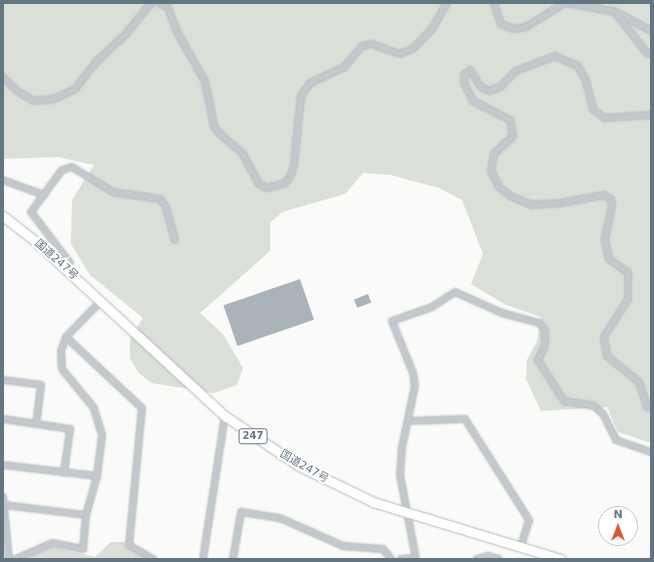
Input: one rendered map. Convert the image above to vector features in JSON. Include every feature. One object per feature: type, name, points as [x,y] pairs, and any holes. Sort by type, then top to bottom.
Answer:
[{"type":"highway","name":"国道247号","points":[[3,216],[66,269],[225,416],[299,466],[345,490],[409,513],[560,559]]},
{"type":"street","points":[[3,77],[17,91],[34,101],[54,99],[74,89],[95,63],[126,34],[151,3]]},
{"type":"street","points":[[159,3],[168,8],[177,32],[205,81],[214,126],[219,133],[243,154],[259,184],[266,188],[284,184],[290,177],[294,165],[301,96],[310,83],[344,67],[362,46],[372,44],[400,54],[414,48],[432,29],[446,3]]},
{"type":"street","points":[[494,3],[501,24],[514,28],[526,27],[566,3],[616,12],[651,31]]},
{"type":"street","points":[[616,12],[647,53],[651,54]]},
{"type":"street","points":[[651,115],[604,118],[593,109],[586,81],[578,66],[555,56],[516,71],[500,87],[490,91],[481,87],[470,70],[464,75],[464,83],[473,101],[510,120],[513,136],[494,154],[491,171],[499,187],[512,197],[532,205],[561,203],[604,195],[611,199],[605,240],[609,259],[628,273],[628,299],[604,337],[607,356],[639,382],[647,407],[651,408]]},
{"type":"street","points":[[66,269],[70,263],[30,212],[62,170],[72,167],[112,192],[160,199],[166,207],[175,240]]},
{"type":"street","points":[[3,180],[44,195]]},
{"type":"street","points":[[401,559],[416,559],[409,513],[400,475],[402,447],[415,386],[413,373],[392,320],[432,307],[455,292],[502,312],[539,323],[545,330],[545,345],[538,360],[564,401],[594,406],[603,414],[616,440],[651,452]]},
{"type":"street","points":[[16,559],[52,543],[82,549],[86,516],[97,476],[102,435],[94,408],[62,369],[61,351],[66,337],[101,301]]},
{"type":"street","points":[[66,337],[142,408],[128,545],[153,559]]},
{"type":"street","points":[[3,380],[41,385],[36,424]]},
{"type":"street","points":[[203,559],[225,416]]},
{"type":"street","points":[[3,419],[70,429],[64,473]]},
{"type":"street","points":[[408,422],[465,419],[529,520],[521,547]]},
{"type":"street","points":[[3,465],[97,476]]},
{"type":"street","points":[[3,498],[9,559]]},
{"type":"street","points":[[4,505],[86,516]]},
{"type":"street","points":[[233,559],[241,512],[280,518],[343,546],[383,549],[391,559]]},
{"type":"street","points":[[477,559],[488,556],[499,559]]},
{"type":"shaded area","points":[[3,3],[651,3],[651,443],[618,432],[607,407],[541,411],[526,379],[527,360],[537,341],[541,317],[504,304],[471,284],[483,254],[462,200],[439,188],[391,175],[363,173],[345,194],[282,212],[270,223],[270,251],[200,313],[223,334],[243,368],[237,385],[214,393],[151,383],[139,373],[130,359],[130,338],[143,318],[90,275],[71,244],[72,200],[94,165],[58,157],[3,159]]},
{"type":"shaded area","points":[[111,542],[129,542],[150,559],[25,559],[52,547],[95,557]]},
{"type":"building","points":[[300,279],[314,320],[237,346],[223,305]]},
{"type":"building","points":[[368,294],[371,302],[357,308],[354,299]]}]
